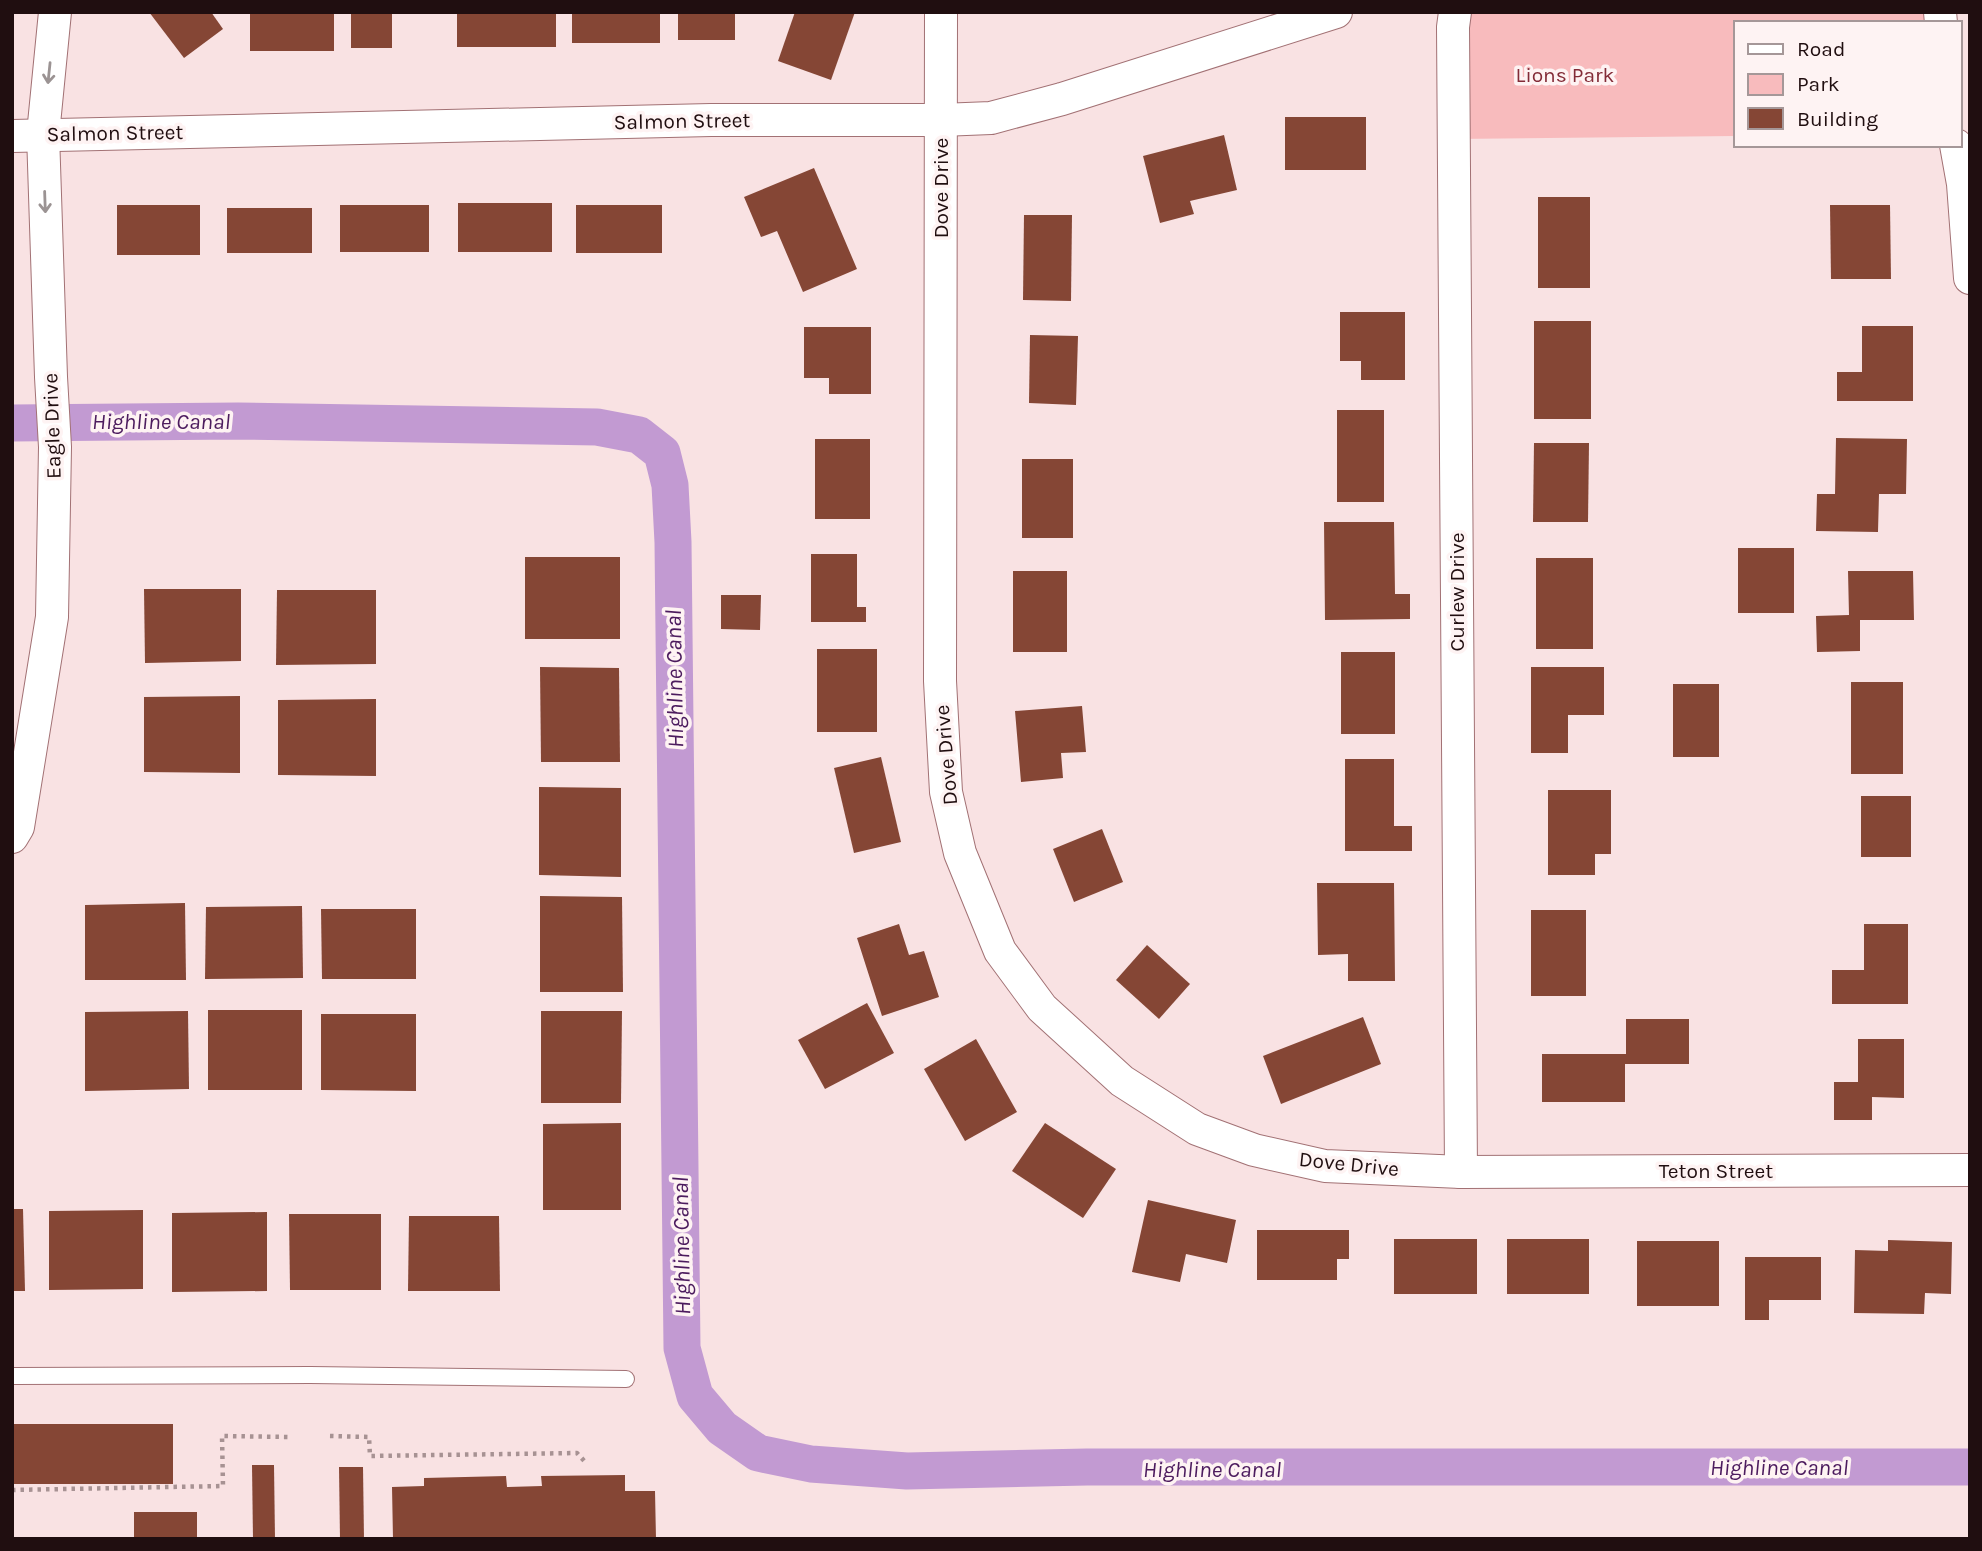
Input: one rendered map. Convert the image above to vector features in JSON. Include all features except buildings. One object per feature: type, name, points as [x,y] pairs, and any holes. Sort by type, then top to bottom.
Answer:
[{"type":"street","name":"Eagle Drive","points":[[12,837],[18,827],[52,617],[55,447],[51,377],[27,135],[55,12]]},
{"type":"street","name":"Dove Drive","points":[[941,12],[940,681],[946,792],[960,853],[1000,951],[1042,1008],[1122,1081],[1196,1129],[1254,1150],[1325,1166],[1461,1172]]},
{"type":"street","name":"Salmon Street","points":[[27,135],[711,120],[991,118],[1062,99],[1336,12]]},
{"type":"street","name":"Curlew Drive","points":[[1455,12],[1461,1172]]},
{"type":"street","points":[[1957,147],[1967,184],[1970,278]]},
{"type":"street","name":"Teton Street","points":[[1461,1172],[1970,1170]]},
{"type":"lane","points":[[12,1376],[310,1375],[626,1379]]},
{"type":"path","points":[[12,1490],[223,1486],[222,1436],[292,1437]]},
{"type":"path","points":[[330,1436],[369,1437],[370,1456],[577,1454],[587,1464]]},
{"type":"green space","name":"Lions Park","points":[[1455,12],[1940,12],[1941,21],[1734,21],[1734,136],[1454,139]]},
{"type":"waterway","name":"Highline Canal","points":[[12,423],[238,421],[597,427],[639,435],[662,453],[670,485],[673,542],[682,1348],[695,1396],[722,1428],[758,1453],[811,1464],[907,1471],[1087,1467],[1970,1467]]}]
